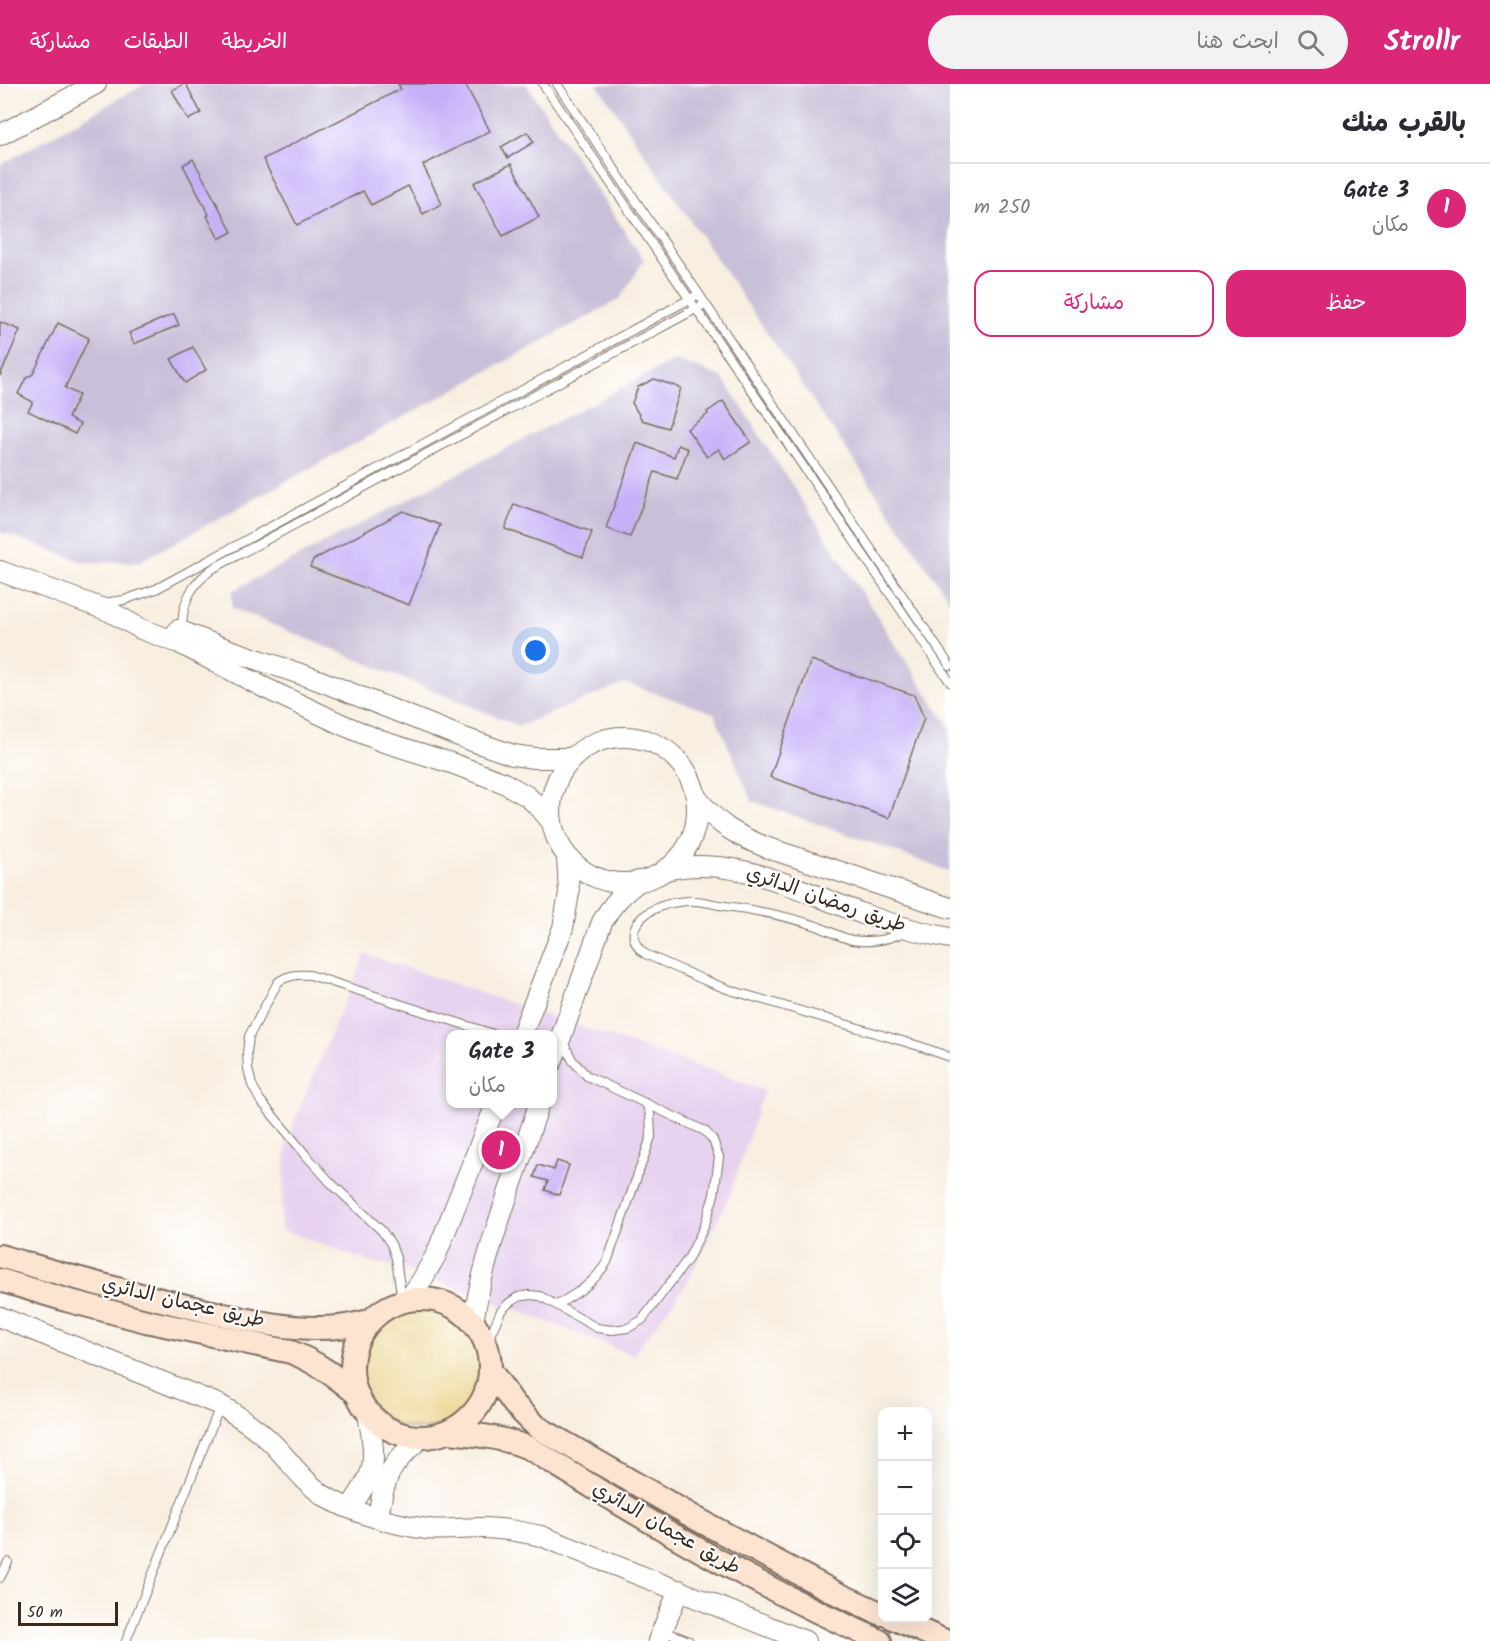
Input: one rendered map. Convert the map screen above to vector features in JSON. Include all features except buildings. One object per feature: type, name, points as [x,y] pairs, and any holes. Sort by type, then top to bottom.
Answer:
[{"type":"main road","name":"طريق عجمان الدائري","points":[[0,1256],[145,1297],[268,1324],[339,1327],[370,1321]]},
{"type":"main road","name":"طريق عجمان الدائري","points":[[0,1280],[146,1321],[291,1352],[321,1366],[356,1393]]},
{"type":"main road","points":[[426,1300],[444,1303],[473,1322],[486,1344],[490,1370],[487,1389],[479,1407],[466,1421],[436,1436],[402,1435],[383,1426],[368,1413],[356,1393],[352,1368],[356,1343],[370,1321],[385,1310],[405,1301],[426,1300]]},
{"type":"main road","name":"طريق عجمان الدائري","points":[[490,1370],[514,1404],[537,1427],[697,1519],[834,1592],[878,1612]]},
{"type":"main road","name":"طريق عجمان الدائري","points":[[449,1431],[495,1437],[529,1448],[689,1544],[880,1641]]},
{"type":"main road","points":[[904,1623],[945,1641]]},
{"type":"street","points":[[0,124],[74,84]]},
{"type":"street","points":[[0,135],[96,84]]},
{"type":"street","points":[[0,571],[100,607],[140,616],[318,680],[513,755],[534,758],[572,758]]},
{"type":"street","points":[[100,607],[141,629],[185,646],[263,687],[352,729],[502,782],[527,796],[551,821]]},
{"type":"street","points":[[612,738],[634,738],[656,744],[675,758],[688,776],[696,797],[697,818],[691,838],[681,856],[653,877],[619,883],[600,879],[582,870],[567,857],[557,840],[551,821],[551,798],[558,776],[572,758],[590,745],[612,738]]},
{"type":"street","name":"طريق رمضان الدائري","points":[[696,797],[721,824],[741,837],[950,908]]},
{"type":"street","points":[[524,1030],[563,928],[569,893],[567,857]]},
{"type":"street","name":"طريق رمضان الدائري","points":[[665,870],[693,865],[731,867],[761,875],[868,916],[950,938]]},
{"type":"street","points":[[557,1047],[602,922],[620,896],[639,881]]},
{"type":"street","points":[[449,1220],[458,1172],[483,1108]]},
{"type":"street","points":[[405,1301],[422,1280],[436,1255],[494,1108]]},
{"type":"street","points":[[449,1220],[478,1180],[506,1108]]},
{"type":"street","points":[[493,1241],[499,1193],[526,1108]]},
{"type":"street","points":[[473,1322],[477,1298],[493,1241],[538,1108]]},
{"type":"street","points":[[493,1241],[518,1201],[549,1108]]},
{"type":"street","points":[[0,1317],[220,1405],[246,1421],[268,1440],[305,1481],[325,1496],[350,1508],[404,1525],[430,1529],[485,1528],[513,1530],[541,1536],[805,1641]]},
{"type":"street","points":[[350,1508],[369,1478],[373,1462],[368,1413]]},
{"type":"street","points":[[378,1518],[385,1484],[391,1471],[409,1448],[422,1437]]},
{"type":"street","points":[[660,1636],[679,1590]]},
{"type":"lane","points":[[543,84],[950,682]]},
{"type":"lane","points":[[557,84],[950,666]]},
{"type":"lane","points":[[100,607],[156,589],[699,294]]},
{"type":"lane","points":[[183,632],[182,617],[185,603],[201,578],[212,569],[705,304]]},
{"type":"lane","points":[[910,929],[885,939],[853,940],[779,915],[690,900],[671,903],[653,910],[638,922],[634,930],[634,940],[645,954],[714,985],[950,1057]]},
{"type":"lane","points":[[405,1301],[396,1258],[391,1244],[382,1231],[331,1183],[260,1100],[252,1085],[248,1069],[249,1036],[279,982],[298,974],[310,975],[479,1030]]},
{"type":"lane","points":[[486,1344],[501,1311],[518,1297],[529,1295],[540,1296],[597,1328],[612,1330],[628,1328],[642,1320],[688,1259],[704,1227],[714,1195],[719,1157],[713,1140],[705,1131],[587,1076],[573,1060],[561,1035]]},
{"type":"lane","points":[[556,1305],[587,1287],[608,1262],[651,1137],[650,1114],[646,1104]]},
{"type":"lane","points":[[126,1641],[220,1405]]},
{"type":"lane","points":[[0,1578],[8,1562]]},
{"type":"lane","points":[[660,1636],[689,1641]]},
{"type":"shaded area","points":[[145,84],[526,84],[644,260],[620,299],[139,562],[84,562],[0,532],[0,165]]},
{"type":"shaded area","points":[[597,84],[950,84],[950,601]]},
{"type":"shaded area","points":[[675,360],[722,377],[950,727],[950,872],[752,801],[714,713],[625,683],[519,726],[232,608],[232,591]]},
{"type":"shaded area","points":[[365,954],[718,1073],[764,1091],[730,1194],[687,1283],[633,1355],[395,1266],[370,1262],[280,1229],[287,1138]]},
{"type":"sand","points":[[421,1307],[444,1312],[455,1317],[464,1325],[472,1334],[477,1345],[482,1368],[477,1391],[472,1402],[464,1411],[455,1419],[444,1424],[421,1429],[398,1424],[387,1419],[378,1411],[370,1402],[365,1391],[360,1368],[365,1345],[370,1334],[378,1325],[387,1317],[398,1312]]},
{"type":"place","name":"Gate 3","points":[[501,1150]]}]
